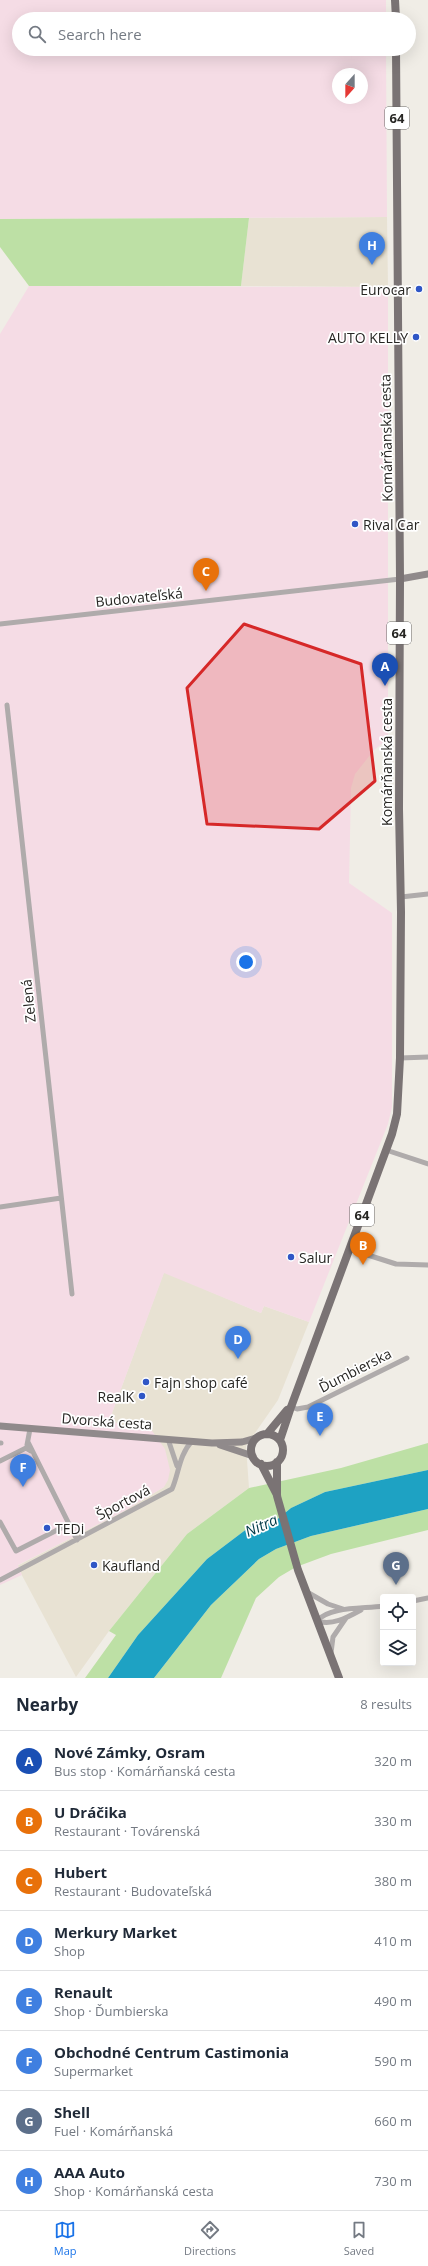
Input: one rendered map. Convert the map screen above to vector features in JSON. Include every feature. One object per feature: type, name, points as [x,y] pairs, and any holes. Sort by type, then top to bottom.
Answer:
[{"type":"main road","points":[[395,0],[396,12]]},
{"type":"main road","name":"Komárňanská cesta","points":[[280,1440],[386,1150],[397,1114],[400,1058],[401,897],[398,686],[400,579],[396,56]]},
{"type":"main road","name":"Komárňanská cesta","points":[[267,1434],[291,1407]]},
{"type":"main road","points":[[267,1434],[276,1436],[280,1440]]},
{"type":"main road","name":"64","points":[[256,1438],[267,1434]]},
{"type":"main road","points":[[253,1456],[252,1447],[256,1438]]},
{"type":"main road","name":"64","points":[[277,1496],[277,1462],[283,1452],[280,1440]]},
{"type":"main road","name":"64","points":[[253,1456],[261,1464],[277,1496],[306,1592],[339,1678]]},
{"type":"main road","points":[[261,1464],[269,1465],[277,1462]]},
{"type":"street","points":[[400,579],[428,574]]},
{"type":"street","name":"Budovateľská","points":[[0,624],[400,579]]},
{"type":"street","name":"Zelená","points":[[6,705],[72,1294]]},
{"type":"street","points":[[401,897],[428,894]]},
{"type":"street","points":[[400,1058],[428,1057]]},
{"type":"street","points":[[386,1150],[428,1164]]},
{"type":"street","points":[[0,1207],[61,1198]]},
{"type":"street","points":[[349,1249],[396,1264],[428,1265]]},
{"type":"street","name":"Ďumbierska","points":[[291,1407],[297,1409],[308,1407],[408,1358]]},
{"type":"street","name":"Dvorská cesta","points":[[0,1426],[212,1443],[242,1442],[256,1438]]},
{"type":"street","points":[[0,1461],[26,1448],[30,1429]]},
{"type":"street","points":[[168,1439],[178,1466]]},
{"type":"street","name":"Športová","points":[[0,1580],[172,1489],[176,1479],[178,1466],[192,1441]]},
{"type":"street","points":[[28,1442],[77,1540]]},
{"type":"street","name":"Dvorská cesta","points":[[212,1443],[253,1456]]},
{"type":"street","points":[[26,1448],[32,1452]]},
{"type":"street","points":[[0,1522],[16,1551],[69,1524]]},
{"type":"street","points":[[306,1592],[328,1604],[343,1609],[361,1610],[380,1607]]},
{"type":"street","points":[[416,1600],[428,1598]]},
{"type":"street","points":[[343,1609],[322,1615],[317,1621],[325,1623],[346,1618],[361,1610]]},
{"type":"street","points":[[330,1656],[333,1637],[346,1618]]},
{"type":"highlighted area","points":[[244,624],[361,664],[375,781],[319,829],[207,824],[187,688]]},
{"type":"shaded area","points":[[0,0],[386,0],[386,12],[12,12],[12,56],[386,56],[387,217],[0,219]]},
{"type":"shaded area","points":[[387,217],[388,287],[241,286],[249,218]]},
{"type":"shaded area","points":[[29,286],[388,287],[388,739],[374,750],[355,774],[351,788],[349,883],[392,913],[392,1107],[388,1124],[309,1322],[264,1306],[261,1313],[164,1273],[112,1413],[116,1423],[121,1426],[150,1428],[165,1449],[170,1470],[168,1480],[164,1487],[124,1511],[18,1565],[22,1575],[0,1585],[0,334]]},
{"type":"shaded area","points":[[164,1272],[261,1313],[264,1306],[309,1322],[278,1400],[246,1446],[249,1488],[187,1534],[109,1631],[76,1677],[17,1566],[124,1511],[164,1487],[150,1428],[121,1426],[116,1423],[112,1413]]},
{"type":"green space","points":[[249,218],[241,286],[29,286],[0,247],[0,219]]},
{"type":"green space","points":[[428,1443],[428,1470],[325,1492],[291,1508],[274,1522],[252,1525],[207,1559],[138,1635],[108,1678],[85,1678],[116,1635],[109,1631],[187,1534],[249,1488],[341,1468]]},
{"type":"green space","points":[[428,1509],[428,1530],[331,1554],[296,1567],[279,1577],[256,1598],[221,1678],[154,1678],[211,1605],[259,1559],[276,1549],[311,1536]]},
{"type":"water","name":"Nitra","points":[[428,1470],[428,1509],[311,1536],[276,1549],[259,1559],[211,1605],[154,1678],[108,1678],[138,1635],[207,1559],[252,1525],[274,1522],[291,1508],[325,1492]]},
{"type":"place","name":"AAA Auto","points":[[372,265]]},
{"type":"place","name":"Eurocar","points":[[419,289]]},
{"type":"place","name":"AUTO KELLY","points":[[416,337]]},
{"type":"place","name":"Rival Car","points":[[355,524]]},
{"type":"place","name":"Hubert","points":[[206,591]]},
{"type":"place","name":"Nové Zámky, Osram","points":[[385,686]]},
{"type":"place","name":"Salur","points":[[291,1257]]},
{"type":"place","name":"U Dráčika","points":[[363,1265]]},
{"type":"place","name":"Merkury Market","points":[[238,1359]]},
{"type":"place","name":"Fajn shop café","points":[[146,1382]]},
{"type":"place","name":"RealK","points":[[142,1396]]},
{"type":"place","name":"Renault","points":[[320,1436]]},
{"type":"place","name":"Obchodné Centrum Castimonia","points":[[23,1487]]},
{"type":"place","name":"TEDi","points":[[47,1528]]},
{"type":"place","name":"Kaufland","points":[[94,1565]]},
{"type":"place","name":"Shell","points":[[396,1585]]}]
